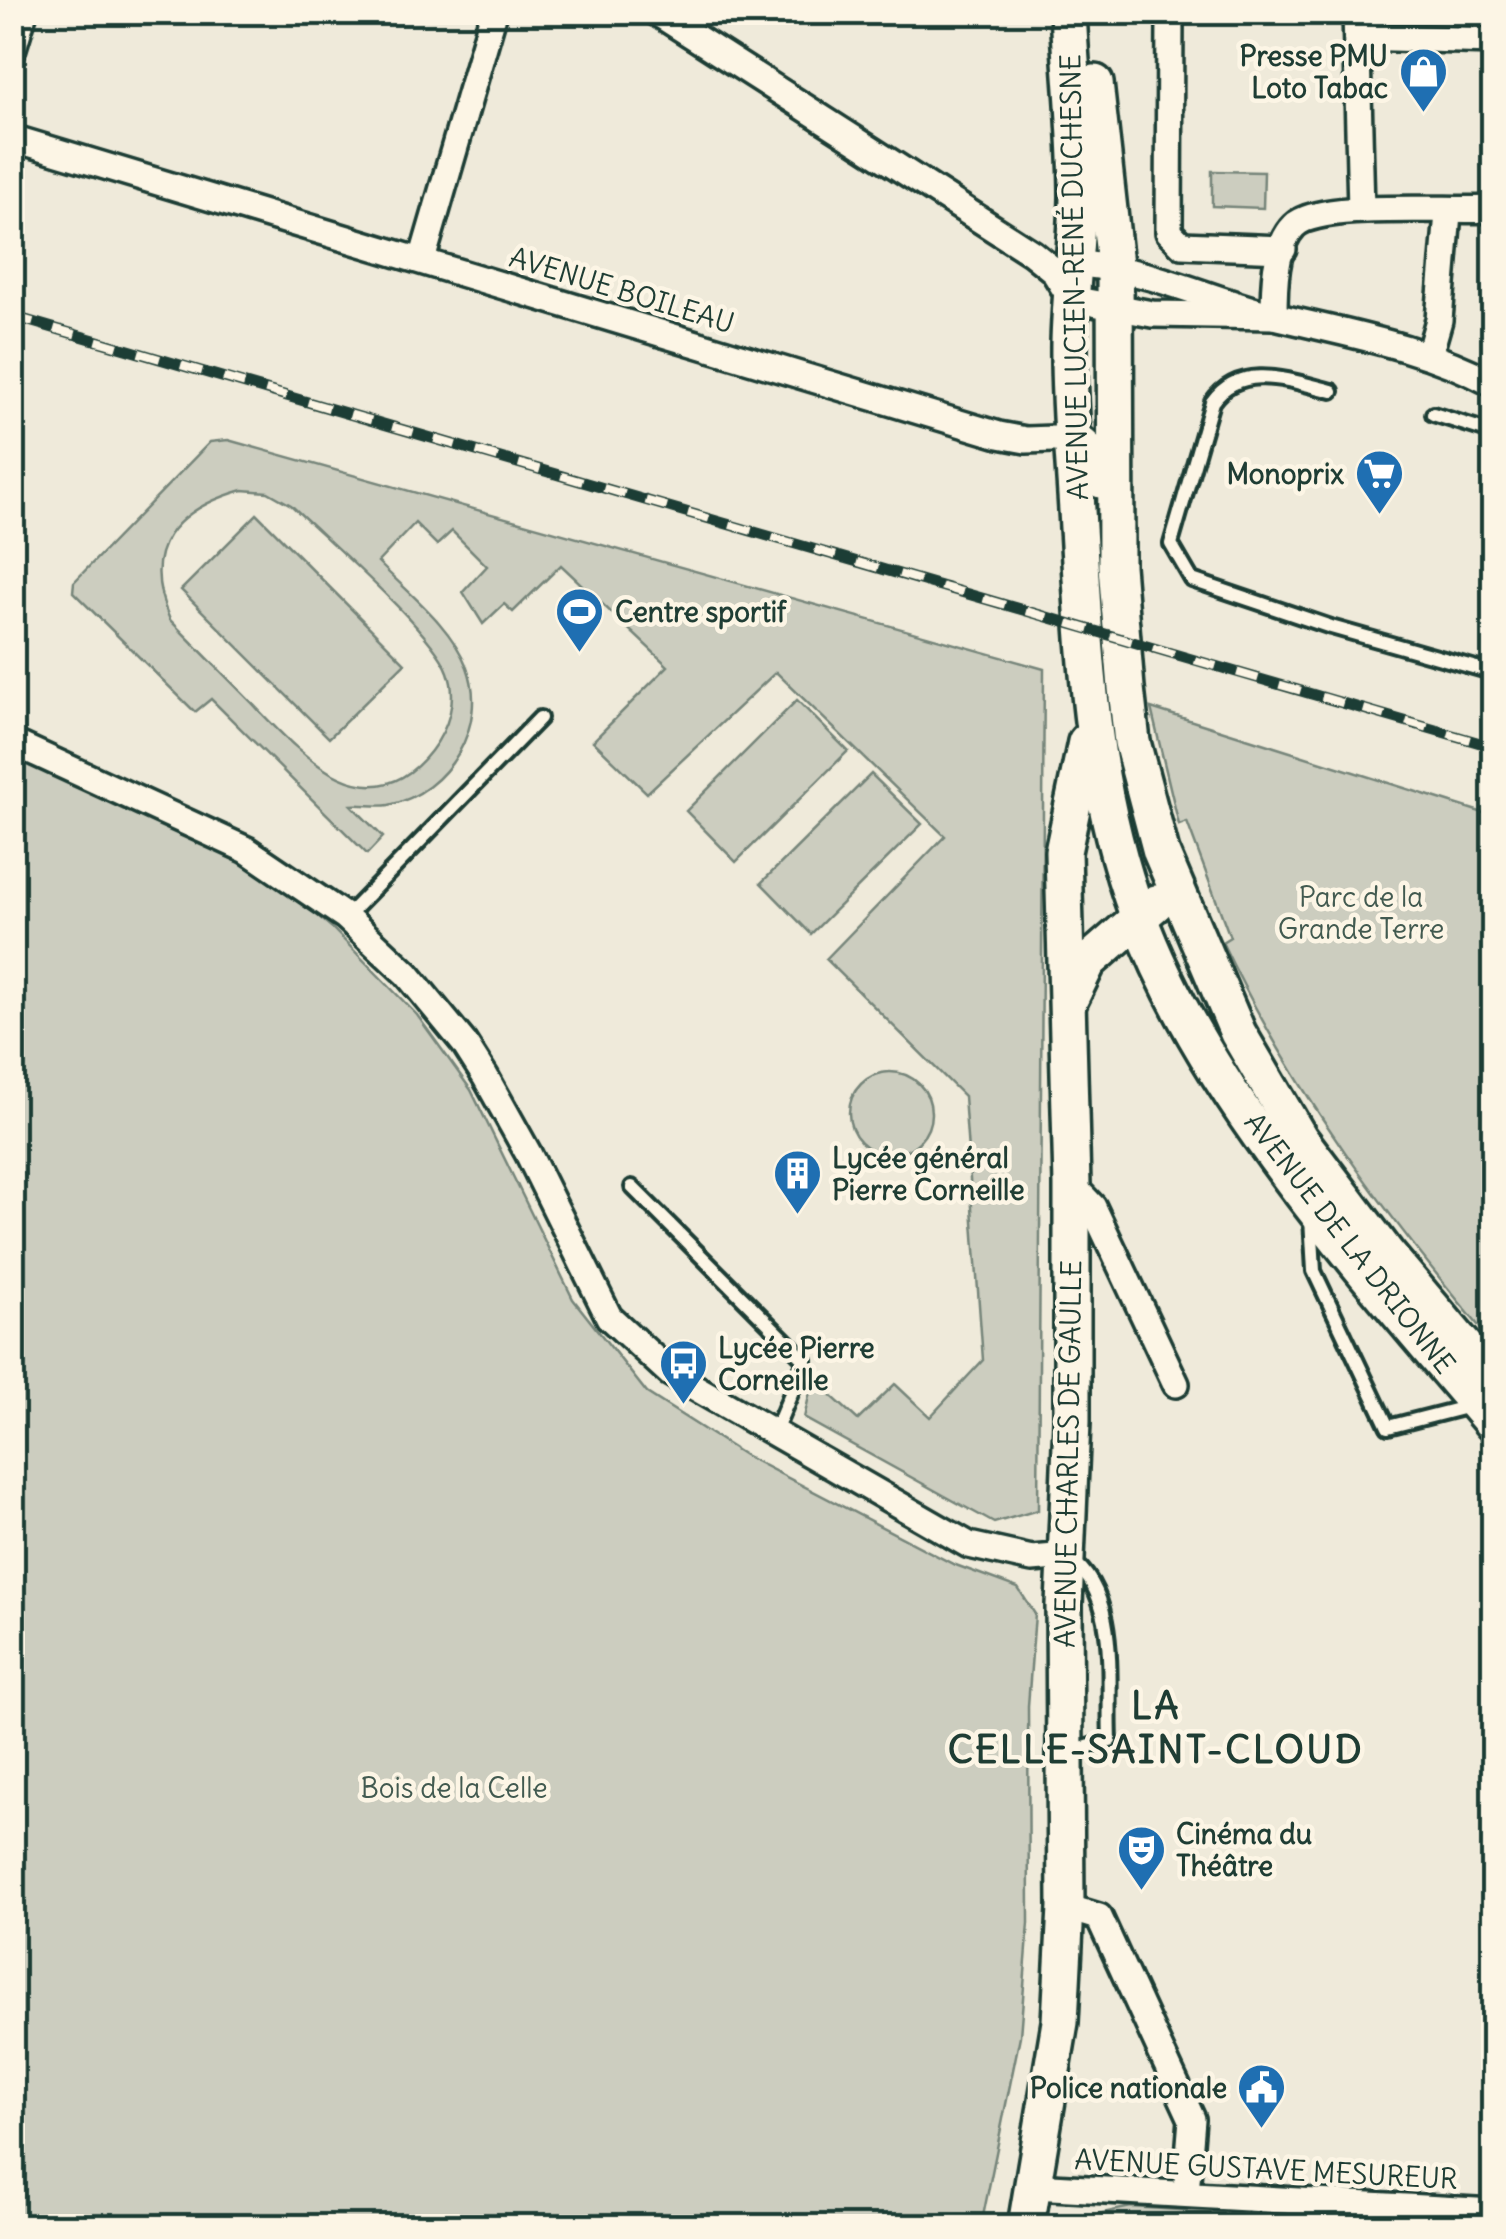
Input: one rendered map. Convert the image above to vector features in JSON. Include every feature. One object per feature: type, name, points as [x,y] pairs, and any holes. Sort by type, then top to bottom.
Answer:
[{"type":"main road","name":"AVENUE LUCIEN-RENÉ DUCHESNE","points":[[1068,12],[1078,196],[1071,300],[1072,438],[1090,722]]},
{"type":"main road","name":"AVENUE LUCIEN-RENÉ DUCHESNE","points":[[1092,12],[1097,106],[1115,265],[1116,566],[1126,688]]},
{"type":"main road","name":"AVENUE DE LA DRIONNE","points":[[1126,688],[1132,742],[1173,889],[1238,1032],[1300,1139],[1386,1253],[1488,1404]]},
{"type":"main road","name":"AVENUE DE LA DRIONNE","points":[[1090,722],[1110,827],[1138,916],[1202,1043],[1260,1134],[1310,1200],[1488,1404]]},
{"type":"main road","name":"AVENUE CHARLES DE GAULLE","points":[[1026,2226],[1060,2022],[1066,1908],[1072,1185],[1062,852],[1090,722]]},
{"type":"main road","points":[[1062,852],[1110,827],[1161,852]]},
{"type":"main road","name":"AVENUE CHARLES DE GAULLE","points":[[1068,1002],[1088,962],[1173,889]]},
{"type":"street","points":[[12,51],[24,12]]},
{"type":"street","points":[[422,260],[494,12]]},
{"type":"street","points":[[656,12],[1032,253],[1053,270],[1071,300],[1152,314],[1274,316]]},
{"type":"street","points":[[1170,12],[1169,232],[1182,245],[1283,248]]},
{"type":"street","points":[[1361,210],[1357,25],[1494,41]]},
{"type":"street","name":"AVENUE BOILEAU","points":[[12,138],[999,435],[1026,440],[1072,438]]},
{"type":"street","points":[[1274,316],[1274,284],[1283,248],[1294,226],[1320,212],[1494,209]]},
{"type":"street","points":[[1430,356],[1438,320],[1448,212]]},
{"type":"street","points":[[1074,264],[1115,265],[1274,316],[1430,356],[1494,384]]},
{"type":"street","points":[[1072,438],[1088,440],[1099,454],[1101,538],[1116,566]]},
{"type":"street","points":[[12,742],[247,850],[346,916],[407,974],[464,1043],[528,1153],[608,1317],[670,1373],[969,1545],[1032,1558],[1067,1556]]},
{"type":"street","points":[[1072,1185],[1094,1207],[1176,1384]]},
{"type":"street","points":[[1066,1908],[1099,1917],[1192,2118],[1186,2193]]},
{"type":"street","name":"AVENUE GUSTAVE MESUREUR","points":[[1034,2186],[1494,2212]]},
{"type":"lane","points":[[1332,391],[1281,378],[1242,377],[1219,392],[1212,402],[1171,544],[1192,580],[1331,626],[1494,673]]},
{"type":"lane","points":[[1433,414],[1494,433]]},
{"type":"lane","points":[[346,916],[540,718]]},
{"type":"lane","points":[[632,1187],[805,1360],[774,1434]]},
{"type":"lane","points":[[1310,1200],[1314,1271],[1388,1427],[1488,1404]]},
{"type":"green space","points":[[1212,171],[1264,172],[1263,208],[1212,206]]},
{"type":"green space","points":[[228,440],[1044,669],[1038,1510],[994,1523],[804,1418],[813,1379],[858,1420],[895,1384],[930,1417],[983,1360],[964,1096],[826,959],[945,836],[776,672],[647,793],[593,741],[668,666],[561,565],[513,612],[504,604],[483,624],[463,592],[487,566],[452,531],[437,545],[415,523],[378,562],[428,610],[460,651],[472,689],[472,711],[468,733],[458,753],[429,787],[389,805],[351,805],[383,837],[367,854],[211,699],[195,712],[73,592],[74,582],[210,442]],"holes":[[[243,490],[268,492],[291,505],[377,586],[422,633],[448,672],[452,693],[446,724],[431,751],[407,774],[383,784],[359,784],[335,775],[290,742],[170,620],[158,572],[169,535],[182,520],[219,498]]]},
{"type":"green space","points":[[257,514],[405,663],[329,738],[181,590]]},
{"type":"green space","points":[[797,700],[848,751],[736,862],[686,811]]},
{"type":"green space","name":"Parc de la Grande Terre","points":[[1151,708],[1493,816],[1493,1343],[1344,1151],[1249,997],[1222,942],[1230,937],[1187,822],[1179,825]]},
{"type":"green space","name":"Bois de la Celle","points":[[13,750],[246,854],[331,927],[417,1015],[471,1090],[573,1299],[647,1393],[744,1455],[953,1564],[1018,1588],[1035,1614],[1028,1706],[1029,1923],[1020,2036],[981,2226],[13,2226]]},
{"type":"green space","points":[[871,774],[922,824],[811,934],[761,883]]},
{"type":"green space","points":[[882,1072],[898,1072],[924,1090],[931,1113],[928,1129],[919,1142],[898,1154],[882,1154],[856,1136],[849,1121],[849,1105],[867,1079]]},
{"type":"green space","points":[[1131,2207],[1434,2226],[1069,2226],[1079,2218]]},
{"type":"railway","points":[[12,316],[1494,747]]},
{"type":"place","name":"Presse PMU Loto Tabac","points":[[1423,114]]},
{"type":"place","name":"Monoprix","points":[[1379,516]]},
{"type":"place","name":"Centre sportif","points":[[580,654]]},
{"type":"place","name":"Lycée général Pierre Corneille","points":[[797,1216]]},
{"type":"place","name":"Lycée Pierre Corneille","points":[[683,1406]]},
{"type":"place","name":"Cinéma du Théâtre","points":[[1141,1892]]},
{"type":"place","name":"Police nationale","points":[[1262,2130]]},
{"type":"district","name":"LA CELLE-SAINT-CLOUD","points":[[1156,1727]]}]
